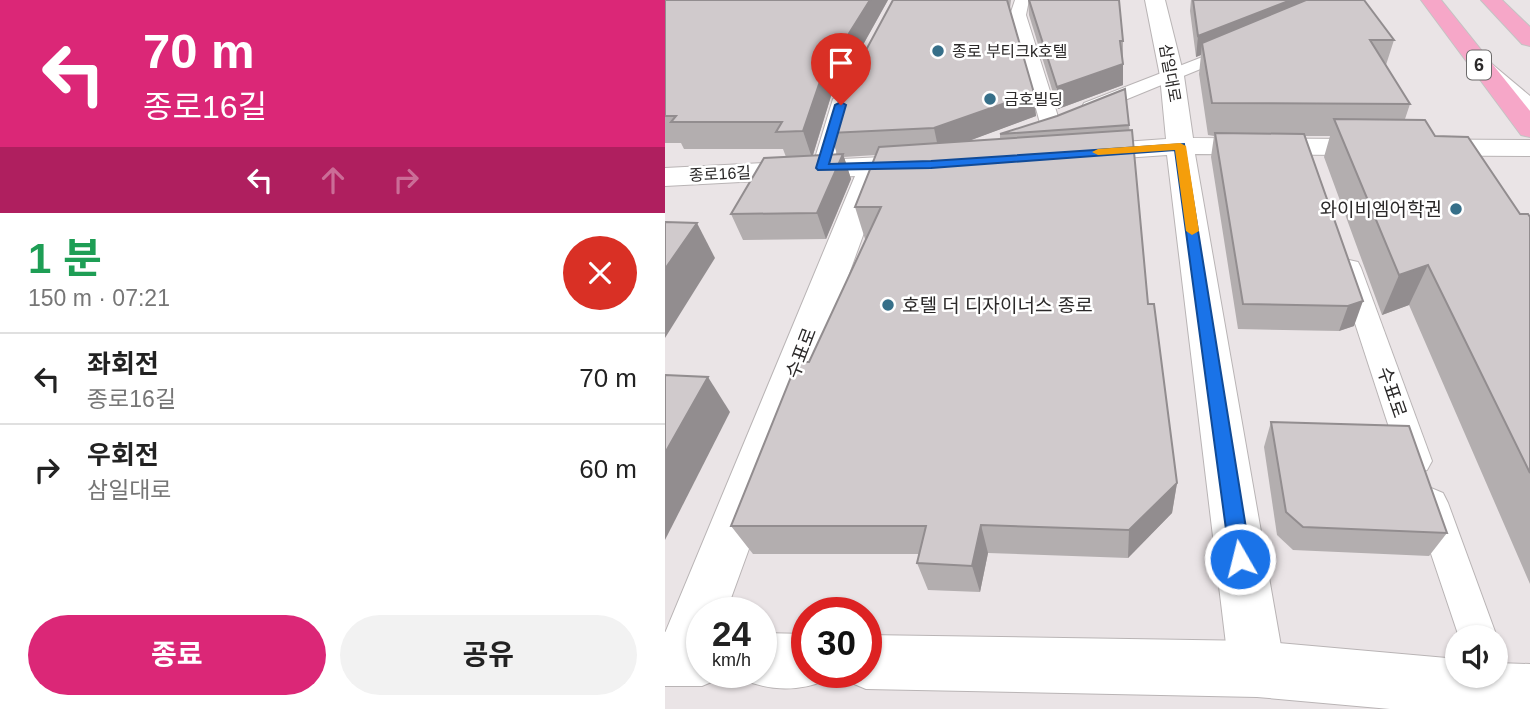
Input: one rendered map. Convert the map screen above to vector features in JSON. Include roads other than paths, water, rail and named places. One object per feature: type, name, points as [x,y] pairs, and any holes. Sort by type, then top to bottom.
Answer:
[{"type":"main road","name":"6","points":[[1431,0],[1530,129]]},
{"type":"main road","points":[[1492,0],[1530,39]]},
{"type":"street","name":"삼일대로","points":[[1155,0],[1172,76],[1180,146]]},
{"type":"street","points":[[1180,146],[1257,669]]},
{"type":"street","points":[[1055,155],[1180,146],[1530,148]]},
{"type":"street","name":"종로16길","points":[[665,177],[939,163]]},
{"type":"street","name":"수표로","points":[[683,659],[874,165]]},
{"type":"street","points":[[882,662],[1257,669],[1506,692]]},
{"type":"lane","points":[[1022,0],[1018,15],[1063,118]]},
{"type":"lane","points":[[1026,131],[1247,45]]},
{"type":"lane","points":[[1472,56],[1530,105]]},
{"type":"lane","points":[[822,168],[847,84]]},
{"type":"lane","points":[[1307,146],[1317,177]]},
{"type":"lane","name":"수표로","points":[[1339,239],[1474,625]]},
{"type":"place","name":"종로 부티크k호텔","points":[[938,51]]},
{"type":"place","name":"금호빌딩","points":[[990,99]]},
{"type":"place","name":"와이비엠어학권","points":[[1456,209]]},
{"type":"place","name":"호텔 더 디자이너스 종로","points":[[888,305]]}]
